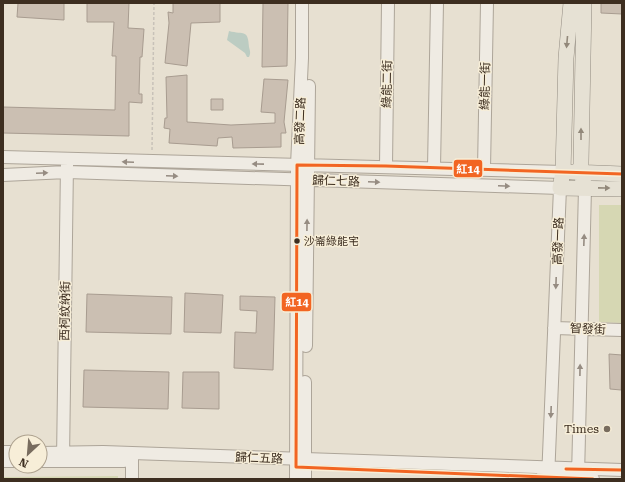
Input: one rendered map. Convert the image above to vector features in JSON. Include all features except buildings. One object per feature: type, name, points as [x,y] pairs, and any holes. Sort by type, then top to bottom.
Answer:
[{"type":"main road","name":"高發一路","points":[[560,188],[563,172],[566,58],[571,3]]},
{"type":"main road","points":[[584,3],[581,173],[585,188]]},
{"type":"main road","name":"歸仁七路","points":[[563,172],[622,174]]},
{"type":"main road","name":"歸仁七路","points":[[560,188],[622,189]]},
{"type":"street","name":"高發二路","points":[[302,3],[303,165]]},
{"type":"street","name":"高發二路","points":[[300,469],[302,180],[310,3]]},
{"type":"street","name":"綠能二街","points":[[386,166],[388,3]]},
{"type":"street","points":[[434,168],[437,3]]},
{"type":"street","name":"綠能一街","points":[[484,169],[487,3]]},
{"type":"street","name":"歸仁七路","points":[[3,157],[152,162],[386,166],[563,172]]},
{"type":"street","name":"西柯紋納街","points":[[63,457],[68,160]]},
{"type":"street","name":"歸仁七路","points":[[3,175],[67,172],[560,188]]},
{"type":"street","name":"高發一路","points":[[548,475],[560,188]]},
{"type":"street","points":[[578,476],[585,188]]},
{"type":"street","name":"智發街","points":[[554,328],[622,330]]},
{"type":"street","name":"歸仁五路","points":[[48,454],[63,457]]},
{"type":"street","name":"歸仁五路","points":[[48,460],[63,457],[132,457],[300,469],[578,476],[593,479]]},
{"type":"street","points":[[132,457],[132,479]]},
{"type":"street","name":"歸仁五路","points":[[578,476],[622,470]]},
{"type":"path","points":[[152,162],[154,3]]},
{"type":"green space","points":[[599,205],[622,205],[622,323],[599,322]]},
{"type":"green space","points":[[118,476],[118,479],[3,479],[3,477]]},
{"type":"shaded area","points":[[229,31],[242,33],[248,37],[250,52],[249,57],[247,57],[245,53],[227,40]]},
{"type":"transit line","name":"紅14","points":[[593,479],[296,467],[297,165],[386,166],[622,174]]},
{"type":"transit line","name":"紅14","points":[[566,469],[622,470]]},
{"type":"place","name":"沙崙綠能宅","points":[[297,241]]},
{"type":"place","name":"Times","points":[[607,429]]}]
